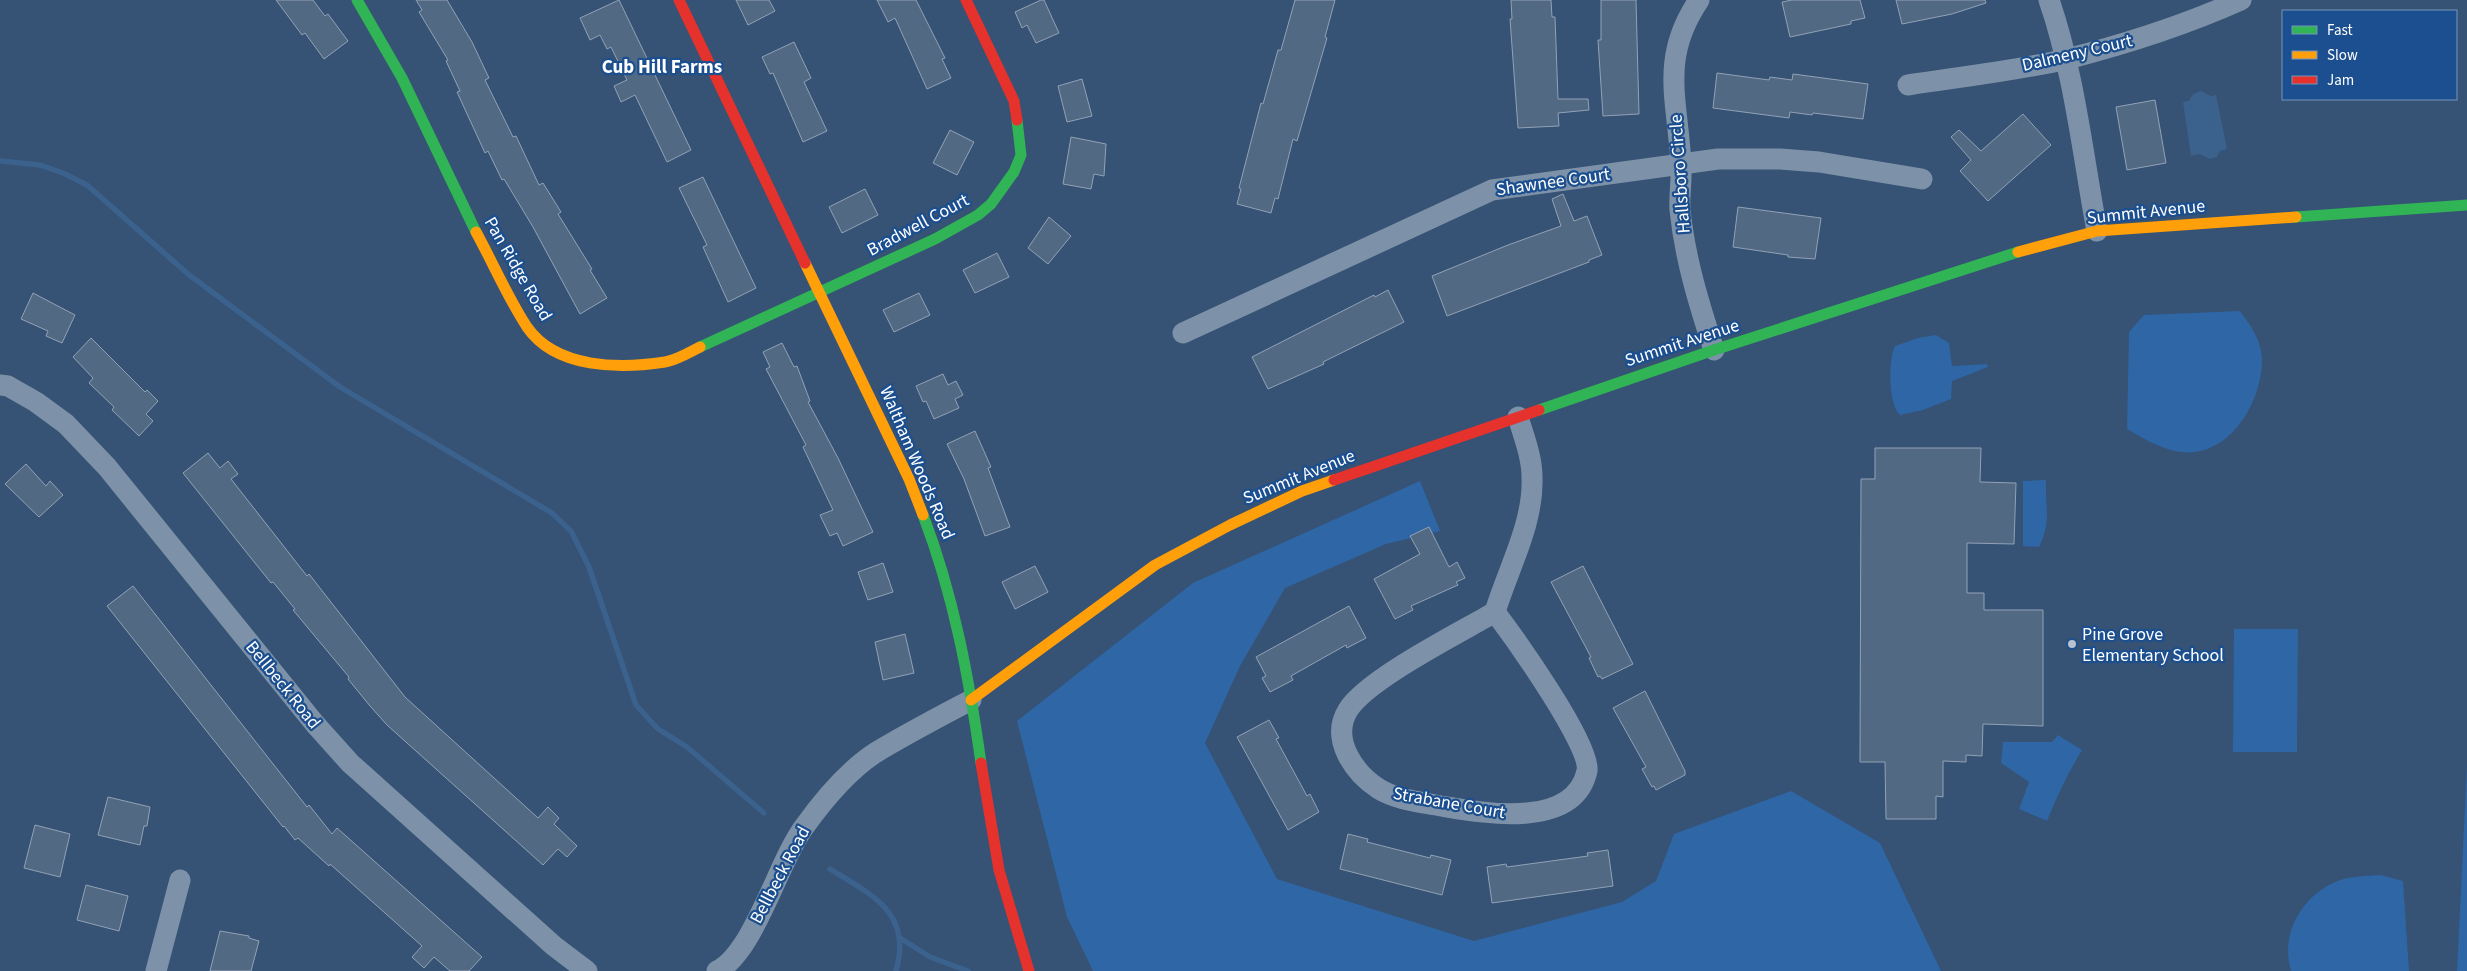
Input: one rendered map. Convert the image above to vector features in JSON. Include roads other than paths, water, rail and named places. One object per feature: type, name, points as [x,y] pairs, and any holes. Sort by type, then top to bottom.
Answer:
[{"type":"street","name":"Pan Ridge Road","points":[[357,0],[402,78],[468,217],[509,296],[528,328],[552,351],[578,361],[614,365],[666,362],[820,293]]},
{"type":"street","name":"Waltham Woods Road","points":[[679,0],[909,479],[943,568],[956,616],[992,838],[1002,883],[1029,971]]},
{"type":"street","name":"Bradwell Court","points":[[820,293],[935,239],[978,215],[1002,190],[1014,172],[1021,155],[1014,101],[966,0]]},
{"type":"street","name":"Hallsboro Circle","points":[[1699,0],[1678,40],[1673,64],[1681,166],[1680,209],[1695,292],[1714,350]]},
{"type":"street","points":[[2049,0],[2066,59],[2097,231]]},
{"type":"street","name":"Dalmeny Court","points":[[1908,86],[2066,59],[2135,40],[2206,15],[2240,0]]},
{"type":"street","name":"Shawnee Court","points":[[1183,333],[1492,190],[1718,160],[1780,159],[1819,162],[1922,179]]},
{"type":"street","name":"Summit Avenue","points":[[971,700],[1105,599],[1155,565],[1230,525],[1302,491],[1714,350],[2004,256],[2097,231],[2467,205]]},
{"type":"street","name":"Bellbeck Road","points":[[0,385],[8,386],[36,402],[66,424],[107,467],[314,724],[350,763],[554,946],[586,971]]},
{"type":"street","points":[[1495,612],[1527,518],[1533,479],[1530,460],[1518,417]]},
{"type":"street","name":"Strabane Court","points":[[1495,612],[1529,660],[1577,738],[1588,768],[1581,789],[1562,804],[1516,815],[1492,815],[1403,799],[1380,790],[1358,772],[1345,748],[1341,728],[1348,710],[1361,696],[1390,674],[1495,612]]},
{"type":"street","name":"Bellbeck Road","points":[[717,971],[723,968],[737,954],[753,926],[790,849],[803,828],[836,789],[873,754],[971,700]]},
{"type":"street","points":[[156,971],[180,880]]},
{"type":"waterway","points":[[0,161],[40,165],[63,173],[87,185],[188,274],[340,387],[552,513],[571,531],[589,567],[636,705],[658,729],[687,747],[764,813]]},
{"type":"waterway","points":[[830,869],[874,897],[894,920],[899,934],[900,951],[896,971]]},
{"type":"waterway","points":[[900,938],[930,957],[968,971]]},
{"type":"place","name":"Pine Grove Elementary School","points":[[2072,644]]},
{"type":"district","name":"Cub Hill Farms","points":[[662,67]]}]
